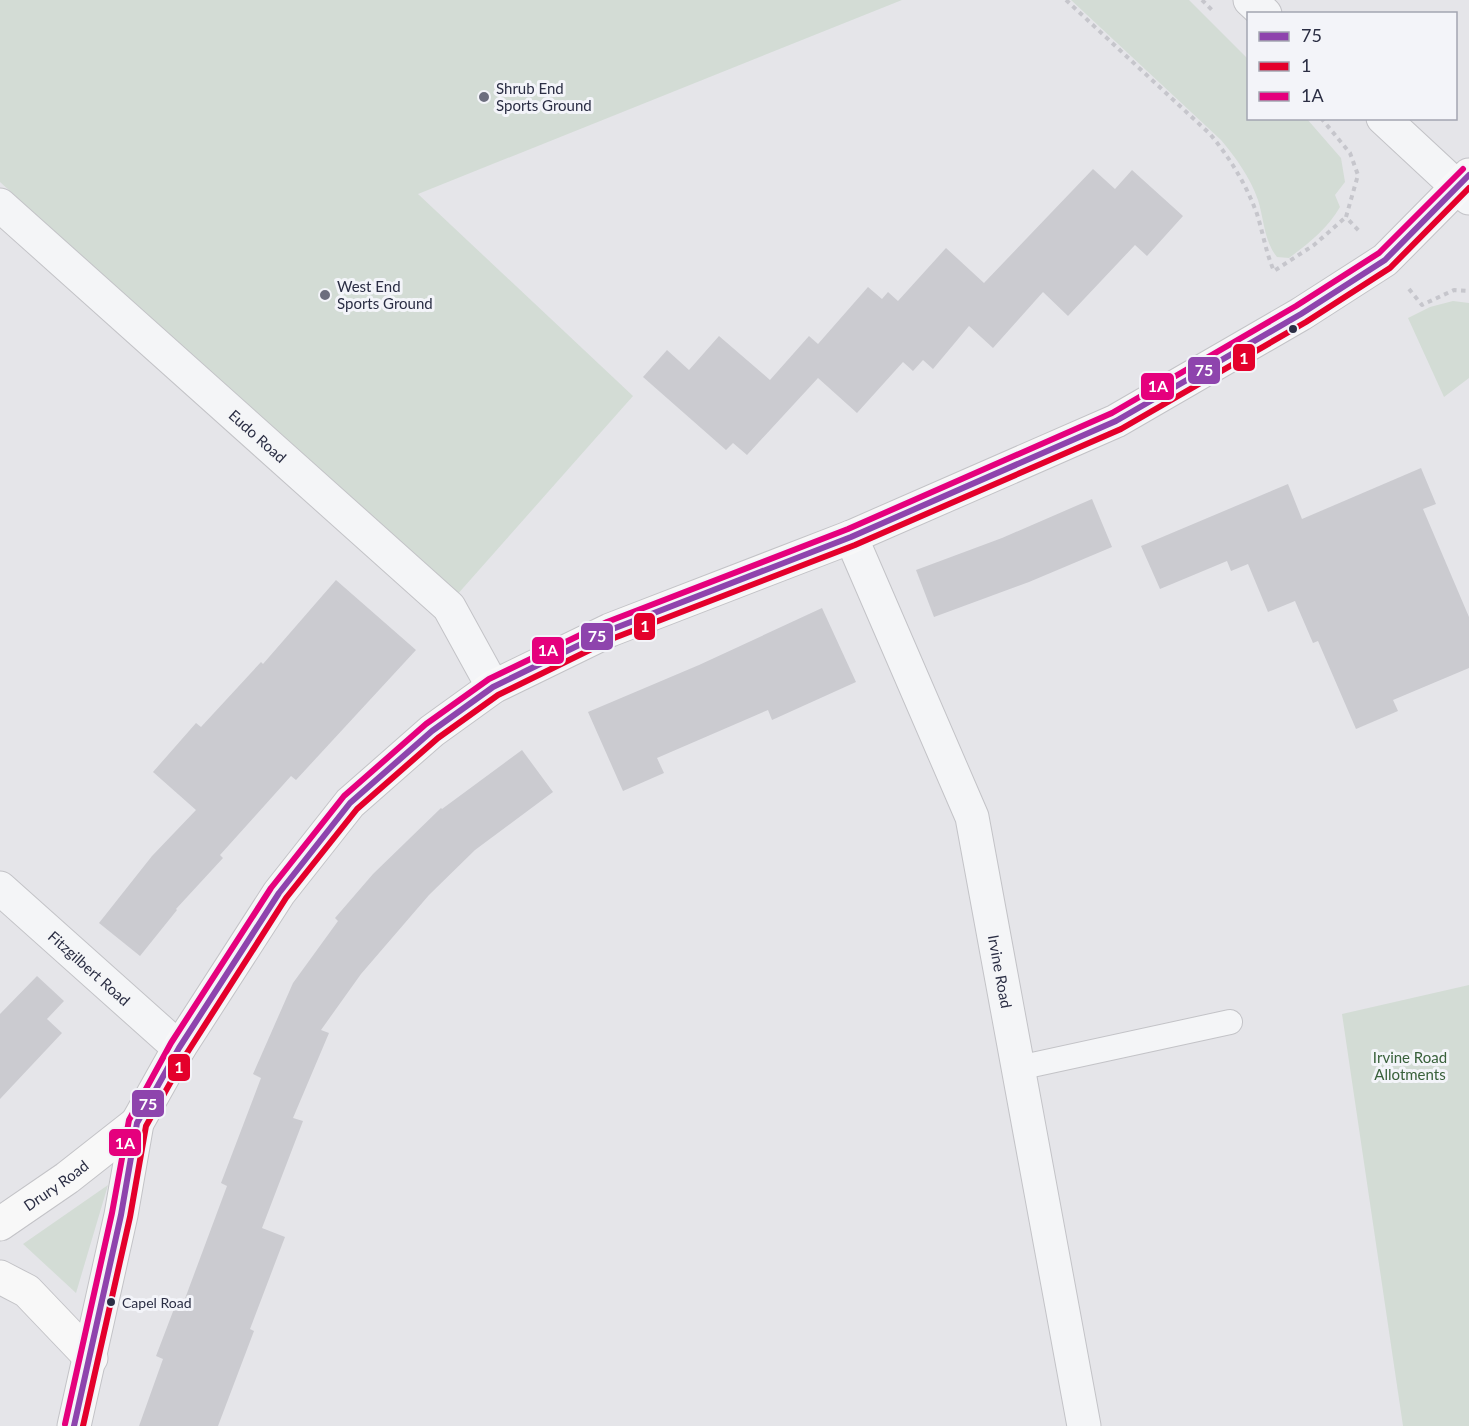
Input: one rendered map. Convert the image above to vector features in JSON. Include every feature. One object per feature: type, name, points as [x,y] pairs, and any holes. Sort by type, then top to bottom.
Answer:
[{"type":"main road","points":[[75,1426],[121,1215],[137,1123],[179,1048],[279,893],[350,803],[432,731],[493,687],[610,630],[851,537],[1116,421],[1301,314],[1385,260],[1465,186]]},
{"type":"main road","name":"Drury Road","points":[[0,1224],[67,1178],[137,1123]]},
{"type":"main road","points":[[0,1277],[27,1291],[91,1358]]},
{"type":"street","points":[[1250,0],[1263,12]]},
{"type":"street","points":[[1385,120],[1465,186]]},
{"type":"street","name":"Eudo Road","points":[[0,205],[449,607],[493,687]]},
{"type":"street","name":"Irvine Road","points":[[851,537],[972,817],[1084,1426]]},
{"type":"street","name":"Fitzgilbert Road","points":[[0,888],[179,1048]]},
{"type":"lane","points":[[1018,1068],[1230,1022]]},
{"type":"path","points":[[1066,0],[1210,134],[1227,154],[1257,214],[1274,272],[1314,245],[1346,217],[1358,175],[1350,153],[1323,120]]},
{"type":"path","points":[[1346,217],[1422,305],[1454,290],[1469,291]]},
{"type":"green space","name":"West End Sports Ground","points":[[0,0],[902,0],[418,194],[633,396],[456,596],[0,182]]},
{"type":"green space","points":[[1071,0],[1189,0],[1247,58],[1247,120],[1308,120],[1341,158],[1345,182],[1335,195],[1340,207],[1324,229],[1289,258],[1277,257],[1267,237],[1260,207],[1251,183],[1221,140]]},
{"type":"green space","points":[[1453,301],[1469,303],[1469,378],[1444,397],[1408,318],[1430,307]]},
{"type":"green space","name":"Irvine Road Allotments","points":[[1469,985],[1469,1426],[1403,1426],[1342,1014]]},
{"type":"green space","points":[[108,1185],[76,1293],[23,1244]]},
{"type":"building","points":[[1093,169],[1115,189],[1132,170],[1183,216],[1147,256],[1135,245],[1068,316],[1043,292],[993,348],[969,326],[933,369],[923,360],[913,371],[903,362],[857,413],[818,378],[747,455],[733,443],[726,450],[643,377],[667,350],[689,370],[719,336],[770,380],[809,336],[818,344],[868,287],[882,299],[888,292],[898,301],[946,248],[984,283]]},
{"type":"building","points":[[1421,468],[1436,504],[1423,509],[1469,617],[1469,668],[1393,700],[1398,711],[1356,729],[1318,641],[1313,643],[1295,601],[1268,612],[1248,564],[1231,571],[1227,561],[1160,589],[1141,546],[1288,484],[1302,519]]},
{"type":"building","points":[[1092,499],[1112,547],[1029,582],[934,617],[916,570],[1002,538]]},
{"type":"building","points":[[336,580],[416,650],[296,780],[291,776],[220,855],[223,858],[176,909],[140,956],[99,923],[152,856],[196,810],[153,772],[196,723],[201,727],[261,662],[263,664]]},
{"type":"building","points":[[822,608],[856,682],[772,720],[768,710],[657,758],[664,773],[623,791],[588,712],[699,665]]},
{"type":"building","points":[[522,750],[553,792],[475,850],[429,895],[361,974],[321,1030],[329,1033],[293,1118],[303,1121],[262,1228],[285,1237],[250,1329],[254,1331],[218,1426],[139,1426],[163,1359],[156,1356],[177,1301],[183,1304],[227,1186],[221,1183],[261,1078],[253,1074],[293,983],[338,921],[335,918],[373,874],[441,808]]},
{"type":"building","points":[[37,976],[64,1001],[47,1019],[62,1033],[0,1099],[0,1014]]},
{"type":"transit line","name":"1A","points":[[65,1424],[112,1213],[129,1120],[171,1043],[271,888],[344,796],[426,724],[489,679],[607,622],[848,529],[1112,413],[1296,306],[1379,253],[1463,169]]},
{"type":"transit line","name":"75","points":[[74,1426],[121,1215],[137,1123],[179,1048],[279,893],[350,803],[432,731],[493,687],[610,630],[851,537],[1116,421],[1301,314],[1385,260],[1469,175]]},
{"type":"transit line","name":"1","points":[[83,1426],[130,1217],[146,1126],[187,1053],[286,898],[357,809],[438,738],[498,695],[614,638],[855,545],[1121,429],[1306,322],[1390,268],[1469,188]]},
{"type":"place","name":"Shrub End Sports Ground","points":[[484,97]]},
{"type":"place","name":"West End Sports Ground","points":[[325,295]]},
{"type":"place","name":"Capel Road","points":[[111,1302]]}]
